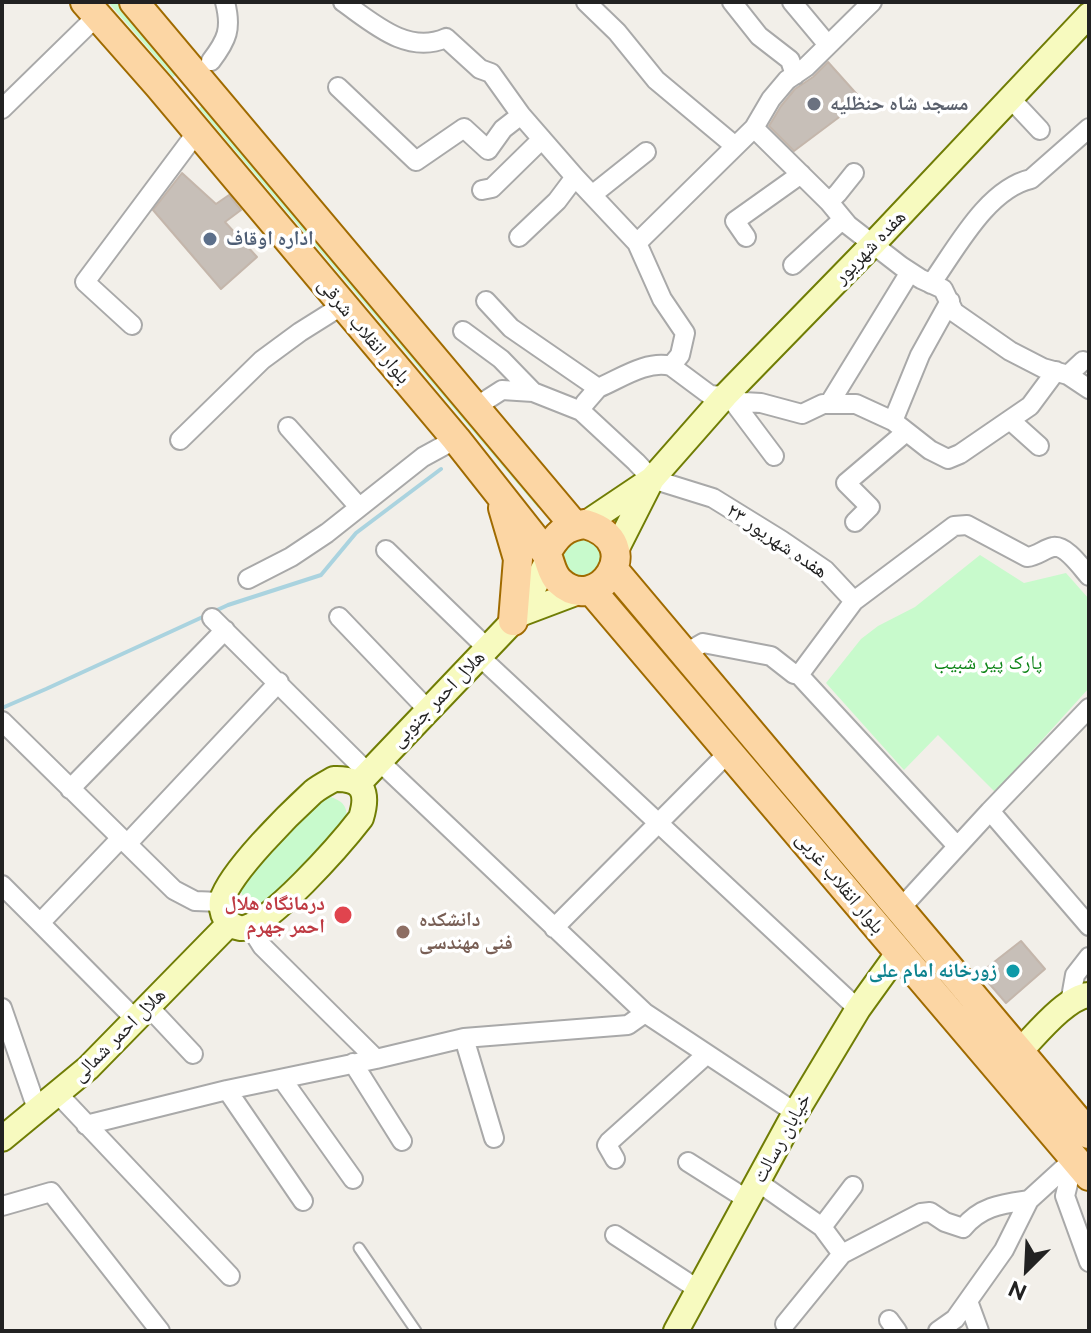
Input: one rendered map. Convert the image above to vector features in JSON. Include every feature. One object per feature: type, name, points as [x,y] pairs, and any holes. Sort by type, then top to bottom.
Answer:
[{"type":"main road","name":"بلوار انقلاب شرقی","points":[[134,2],[199,63],[217,100],[474,408],[579,525]]},
{"type":"main road","name":"بلوار انقلاب شرقی","points":[[91,9],[456,439],[547,556]]},
{"type":"main road","name":"هفده شهریور","points":[[579,525],[652,479],[725,396],[1010,98],[1087,22]]},
{"type":"main road","points":[[159,86],[182,81],[199,63]]},
{"type":"main road","points":[[193,127],[196,99],[208,97],[217,100]]},
{"type":"main road","name":"هفده شهریور","points":[[614,561],[652,479]]},
{"type":"main road","points":[[499,496],[518,559],[516,618]]},
{"type":"main road","points":[[579,525],[604,532],[609,538],[614,561],[608,579],[601,586],[586,590],[563,585],[552,573],[547,556],[564,530],[579,525]]},
{"type":"main road","name":"هلال احمر جنوبی","points":[[368,773],[516,618],[547,556]]},
{"type":"main road","name":"بلوار انقلاب غربی","points":[[614,561],[684,654],[1089,1134]]},
{"type":"main road","name":"بلوار انقلاب غربی","points":[[586,590],[729,752],[1082,1168]]},
{"type":"main road","name":"هلال احمر جنوبی","points":[[516,618],[586,590]]},
{"type":"main road","points":[[368,773],[361,818],[280,907],[233,918],[232,881],[244,864],[315,790],[334,779],[348,779],[368,773]]},
{"type":"main road","name":"هلال احمر شمالی","points":[[2,1139],[88,1068],[233,918]]},
{"type":"main road","name":"خیابان رسالت","points":[[676,1331],[796,1113],[858,1009],[899,952]]},
{"type":"main road","points":[[1019,1052],[1079,999]]},
{"type":"street","points":[[199,63],[226,42],[229,15],[225,2]]},
{"type":"street","points":[[343,2],[400,39],[419,44],[446,38],[480,69],[491,73],[521,115],[637,243],[662,299],[685,333],[680,355],[671,366]]},
{"type":"street","points":[[586,2],[617,32],[656,80],[735,146]]},
{"type":"street","points":[[732,2],[759,36],[790,60],[795,75]]},
{"type":"street","points":[[792,2],[828,45]]},
{"type":"street","points":[[637,243],[754,128],[771,99],[787,80],[806,67],[867,4]]},
{"type":"street","points":[[2,109],[91,9]]},
{"type":"street","points":[[338,87],[416,161],[464,128],[488,150],[503,129],[521,115]]},
{"type":"street","points":[[1010,98],[1040,130]]},
{"type":"street","points":[[132,325],[85,282],[193,127]]},
{"type":"street","points":[[754,128],[843,219],[910,272],[943,289],[954,312],[1043,368],[1062,373],[1089,389]]},
{"type":"street","points":[[931,284],[994,198],[1031,179],[1089,128]]},
{"type":"street","points":[[482,190],[492,188],[542,139]]},
{"type":"street","points":[[592,195],[646,152]]},
{"type":"street","points":[[829,202],[854,173]]},
{"type":"street","points":[[746,237],[735,221],[801,174]]},
{"type":"street","points":[[519,237],[557,201],[575,177]]},
{"type":"street","points":[[793,265],[843,219]]},
{"type":"street","points":[[829,404],[910,272]]},
{"type":"street","points":[[486,301],[511,328],[598,388]]},
{"type":"street","points":[[855,522],[870,507],[846,483],[900,426],[920,355],[950,301]]},
{"type":"street","points":[[180,440],[262,360],[343,305]]},
{"type":"street","points":[[463,331],[501,359],[533,392]]},
{"type":"street","points":[[581,411],[598,388],[659,363],[671,366],[710,395],[743,402],[761,403],[802,414],[823,404],[856,404],[900,426],[930,450],[948,459],[1030,406],[1062,373],[1083,361]]},
{"type":"street","points":[[474,408],[502,390],[533,392],[581,411],[652,479]]},
{"type":"street","points":[[725,396],[735,404],[774,456]]},
{"type":"street","points":[[1010,420],[1039,446]]},
{"type":"street","points":[[288,427],[359,507]]},
{"type":"street","points":[[248,579],[291,557],[327,533],[423,457],[456,439]]},
{"type":"street","name":"هفده شهریور ۲۳","points":[[652,479],[713,498],[825,570],[854,601]]},
{"type":"street","points":[[799,675],[854,601],[954,526],[967,525],[1027,557],[1059,547],[1089,576]]},
{"type":"street","points":[[386,550],[483,652],[659,824],[858,1009]]},
{"type":"street","points":[[339,617],[428,710]]},
{"type":"street","points":[[70,789],[219,624],[368,773],[554,928],[645,1013],[796,1113]]},
{"type":"street","points":[[684,654],[703,643],[714,645],[771,656],[799,675],[957,846]]},
{"type":"street","points":[[40,923],[279,682]]},
{"type":"street","points":[[900,909],[1089,708]]},
{"type":"street","points":[[5,731],[174,890],[233,918],[376,1059]]},
{"type":"street","points":[[554,928],[729,752]]},
{"type":"street","points":[[990,811],[1089,926]]},
{"type":"street","points":[[2,885],[40,923],[193,1054]]},
{"type":"street","points":[[1079,999],[1075,975],[1089,957]]},
{"type":"street","points":[[2,1008],[37,1109]]},
{"type":"street","points":[[86,1125],[227,1090],[464,1038],[628,1025],[645,1013]]},
{"type":"street","points":[[464,1038],[494,1138]]},
{"type":"street","points":[[615,1159],[608,1149],[609,1142],[707,1054]]},
{"type":"street","points":[[353,1063],[402,1141]]},
{"type":"street","points":[[282,1079],[353,1179]]},
{"type":"street","points":[[227,1090],[303,1201]]},
{"type":"street","points":[[58,1094],[230,1276]]},
{"type":"street","points":[[688,1162],[822,1227],[842,1254]]},
{"type":"street","points":[[785,1324],[842,1254],[921,1213],[930,1212],[945,1222],[963,1228],[983,1210],[1029,1200],[1082,1168]]},
{"type":"street","points":[[1082,1168],[1065,1196],[1089,1262]]},
{"type":"street","points":[[822,1227],[853,1186]]},
{"type":"street","points":[[2,1206],[51,1192],[160,1331]]},
{"type":"street","points":[[938,1331],[955,1319],[1004,1250],[1029,1200]]},
{"type":"street","points":[[615,1235],[699,1290]]},
{"type":"street","points":[[968,1301],[979,1331]]},
{"type":"lane","points":[[359,1248],[416,1331]]},
{"type":"green space","points":[[108,2],[120,2],[180,72],[173,77]]},
{"type":"green space","points":[[205,103],[544,502],[538,508],[199,108]]},
{"type":"green space","points":[[584,536],[601,548],[603,562],[590,578],[575,578],[561,563],[562,551],[569,542]]},
{"type":"green space","name":"پارک پیر شبیب","points":[[980,555],[1024,583],[1066,573],[1089,599],[1089,688],[995,792],[938,735],[904,770],[826,683],[861,639],[878,626],[915,607]]},
{"type":"green space","points":[[324,795],[344,805],[344,827],[263,907],[248,902],[242,894],[242,879]]},
{"type":"building","name":"مسجد شاه حنظلیه","points":[[828,62],[862,100],[794,151],[769,126],[795,89]]},
{"type":"building","name":"اداره اوقاف","points":[[182,173],[216,204],[229,195],[241,210],[225,222],[257,257],[221,289],[153,210]]},
{"type":"building","name":"زورخانه امام علی","points":[[1021,941],[1045,969],[1006,1003],[980,973]]},
{"type":"waterway","points":[[215,611],[321,575],[356,533],[441,469]]},
{"type":"waterway","points":[[2,708],[207,615]]},
{"type":"place","name":"مسجد شاه حنظلیه","points":[[814,104]]},
{"type":"place","name":"اداره اوقاف","points":[[210,239]]},
{"type":"place","name":"درمانگاه هلال احمر جهرم","points":[[343,915]]},
{"type":"place","name":"دانشکده فنی مهندسی","points":[[403,932]]},
{"type":"place","name":"زورخانه امام علی","points":[[1013,971]]}]
